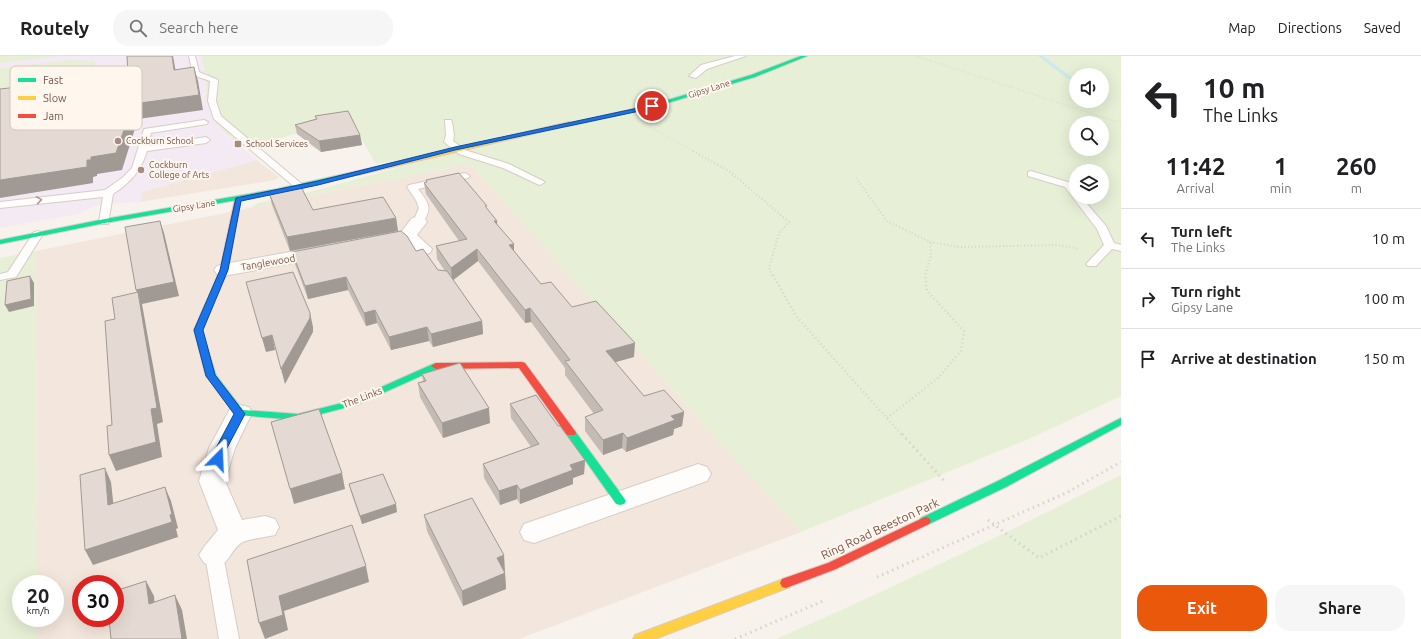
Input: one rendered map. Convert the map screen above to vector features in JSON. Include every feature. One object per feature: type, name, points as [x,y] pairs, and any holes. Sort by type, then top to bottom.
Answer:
[{"type":"street","name":"Gipsy Lane","points":[[0,242],[104,222],[238,200],[300,187],[458,148],[652,106],[753,76],[805,56]]},
{"type":"street","points":[[233,532],[212,481],[222,448],[240,414],[210,376],[198,330],[224,270],[238,200]]},
{"type":"street","points":[[362,244],[413,229],[425,252]]},
{"type":"street","name":"Tanglewood","points":[[224,270],[338,249]]},
{"type":"street","name":"The Links","points":[[240,414],[298,417],[352,403],[435,366],[522,365],[620,501]]},
{"type":"street","name":"Ring Road Beeston Park","points":[[640,639],[832,566],[964,503],[1121,421]]},
{"type":"street","points":[[534,532],[698,474]]},
{"type":"street","points":[[214,555],[233,532],[265,527]]},
{"type":"lane","points":[[192,56],[196,73],[214,80],[212,101],[218,117],[300,187]]},
{"type":"lane","points":[[693,76],[704,67],[743,56]]},
{"type":"lane","points":[[0,205],[108,193],[122,185],[132,175],[140,162],[148,131],[204,122]]},
{"type":"lane","points":[[448,122],[450,135],[448,142],[452,146],[458,148],[462,152],[512,168],[540,182]]},
{"type":"lane","points":[[143,149],[206,140]]},
{"type":"lane","points":[[1031,174],[1068,184],[1069,186]]},
{"type":"lane","points":[[413,229],[424,214],[425,208],[423,202],[412,187],[465,176]]},
{"type":"lane","points":[[104,222],[108,193]]},
{"type":"lane","points":[[1082,204],[1102,228],[1110,245],[1121,248]]},
{"type":"lane","points":[[0,277],[12,275],[38,234]]},
{"type":"lane","points":[[1092,264],[1110,245]]},
{"type":"lane","points":[[214,555],[229,639]]},
{"type":"path","points":[[916,56],[1061,102],[1121,123]]},
{"type":"path","points":[[652,106],[648,126],[729,172],[789,222],[779,233],[769,268],[796,316],[964,503],[1039,558],[1121,516]]},
{"type":"path","points":[[856,178],[888,221],[930,242],[959,247],[1059,245],[1101,254]]},
{"type":"path","points":[[887,418],[939,377],[961,351],[964,331],[927,291],[925,272],[931,256],[930,242]]},
{"type":"path","points":[[872,580],[1066,493],[1121,462]]},
{"type":"path","points":[[735,639],[828,599]]},
{"type":"shaded area","name":"Cockburn School","points":[[0,56],[201,56],[206,74],[206,99],[226,134],[257,160],[142,192],[140,202],[95,206],[78,214],[0,228]]},
{"type":"shaded area","points":[[257,160],[279,177],[275,180],[140,202],[142,192]]},
{"type":"shaded area","points":[[469,164],[801,532],[519,639],[37,639],[37,627],[64,627],[64,575],[37,575],[36,251]]},
{"type":"green space","points":[[0,56],[59,56],[0,63]]},
{"type":"green space","points":[[201,56],[1121,56],[1121,396],[1031,438],[801,532],[469,164],[250,208],[258,203],[314,191],[457,151],[376,164],[350,119],[244,148],[226,134],[214,118],[206,99],[206,74]]},
{"type":"green space","points":[[70,60],[95,61],[94,66],[18,66]]},
{"type":"green space","points":[[10,67],[10,96],[0,97],[0,68]]},
{"type":"green space","points":[[36,251],[37,575],[12,575],[12,627],[37,627],[37,639],[0,639],[0,258]]},
{"type":"green space","points":[[1121,475],[1121,639],[776,639],[950,560]]},
{"type":"building","points":[[127,56],[172,56],[174,70],[194,67],[199,95],[142,103],[142,66],[128,66]]},
{"type":"building","points":[[10,88],[10,130],[124,130],[116,153],[91,157],[91,160],[87,160],[87,167],[0,180],[0,89]]},
{"type":"building","points":[[348,111],[360,135],[319,141],[295,125],[317,119],[315,116]]},
{"type":"building","points":[[459,173],[487,206],[485,206],[497,221],[494,221],[514,244],[509,245],[541,284],[551,282],[572,307],[596,301],[635,343],[606,351],[644,396],[664,390],[684,412],[671,416],[675,420],[627,438],[623,433],[603,440],[585,417],[603,410],[565,361],[570,360],[530,308],[525,310],[477,249],[451,268],[436,246],[467,239],[424,183],[427,182],[426,180]]},
{"type":"building","points":[[301,187],[313,210],[383,197],[396,218],[287,237],[269,193]]},
{"type":"building","points":[[160,221],[174,282],[136,290],[125,227]]},
{"type":"building","points":[[401,231],[407,236],[416,251],[423,249],[438,270],[447,271],[482,321],[431,334],[427,327],[389,337],[375,310],[364,313],[346,277],[305,286],[292,252]]},
{"type":"building","points":[[293,272],[310,313],[310,318],[281,369],[272,335],[262,338],[246,282]]},
{"type":"building","points":[[30,276],[31,299],[5,305],[7,281]]},
{"type":"building","points":[[138,292],[157,408],[151,409],[156,442],[109,455],[107,426],[112,425],[105,321],[115,319],[112,298]]},
{"type":"building","points":[[460,363],[489,408],[442,423],[418,383],[426,381],[422,374]]},
{"type":"building","points":[[536,395],[585,460],[570,465],[573,470],[520,490],[517,485],[499,491],[483,464],[539,444],[510,404]]},
{"type":"building","points":[[319,409],[342,473],[290,489],[271,422]]},
{"type":"building","points":[[105,468],[108,505],[165,487],[172,514],[170,515],[172,522],[85,550],[80,475]]},
{"type":"building","points":[[383,474],[396,504],[360,516],[349,484]]},
{"type":"building","points":[[472,498],[504,555],[497,558],[505,573],[462,591],[424,515]]},
{"type":"building","points":[[352,525],[366,566],[279,596],[283,615],[259,623],[247,560]]},
{"type":"building","points":[[146,581],[149,604],[175,595],[182,639],[111,639],[110,627],[124,627],[124,588]]},
{"type":"waterway","points":[[1040,56],[1069,77]]},
{"type":"traffic: fast","points":[[569,124],[652,106],[753,76],[805,56]]},
{"type":"traffic: fast","points":[[0,242],[105,221],[277,191],[358,173]]},
{"type":"traffic: fast","points":[[216,289],[198,330],[211,376],[240,413],[298,417],[353,403],[436,366]]},
{"type":"traffic: fast","points":[[925,521],[1002,484],[1121,421]]},
{"type":"traffic: fast","points":[[571,433],[620,501]]},
{"type":"traffic: slow","points":[[358,173],[569,124]]},
{"type":"traffic: slow","points":[[640,639],[786,583]]},
{"type":"traffic: jam","points":[[216,289],[224,270],[238,199]]},
{"type":"traffic: jam","points":[[436,366],[522,365],[571,433]]},
{"type":"traffic: jam","points":[[786,583],[832,566],[925,521]]},
{"type":"place","name":"Cockburn School","points":[[118,141]]},
{"type":"place","name":"School Services","points":[[238,144]]},
{"type":"place","name":"Cockburn College of Arts","points":[[141,170]]},
{"type":"route","points":[[218,459],[222,448],[240,414],[210,376],[198,330],[224,270],[238,200],[318,183],[455,149],[652,106]]}]
